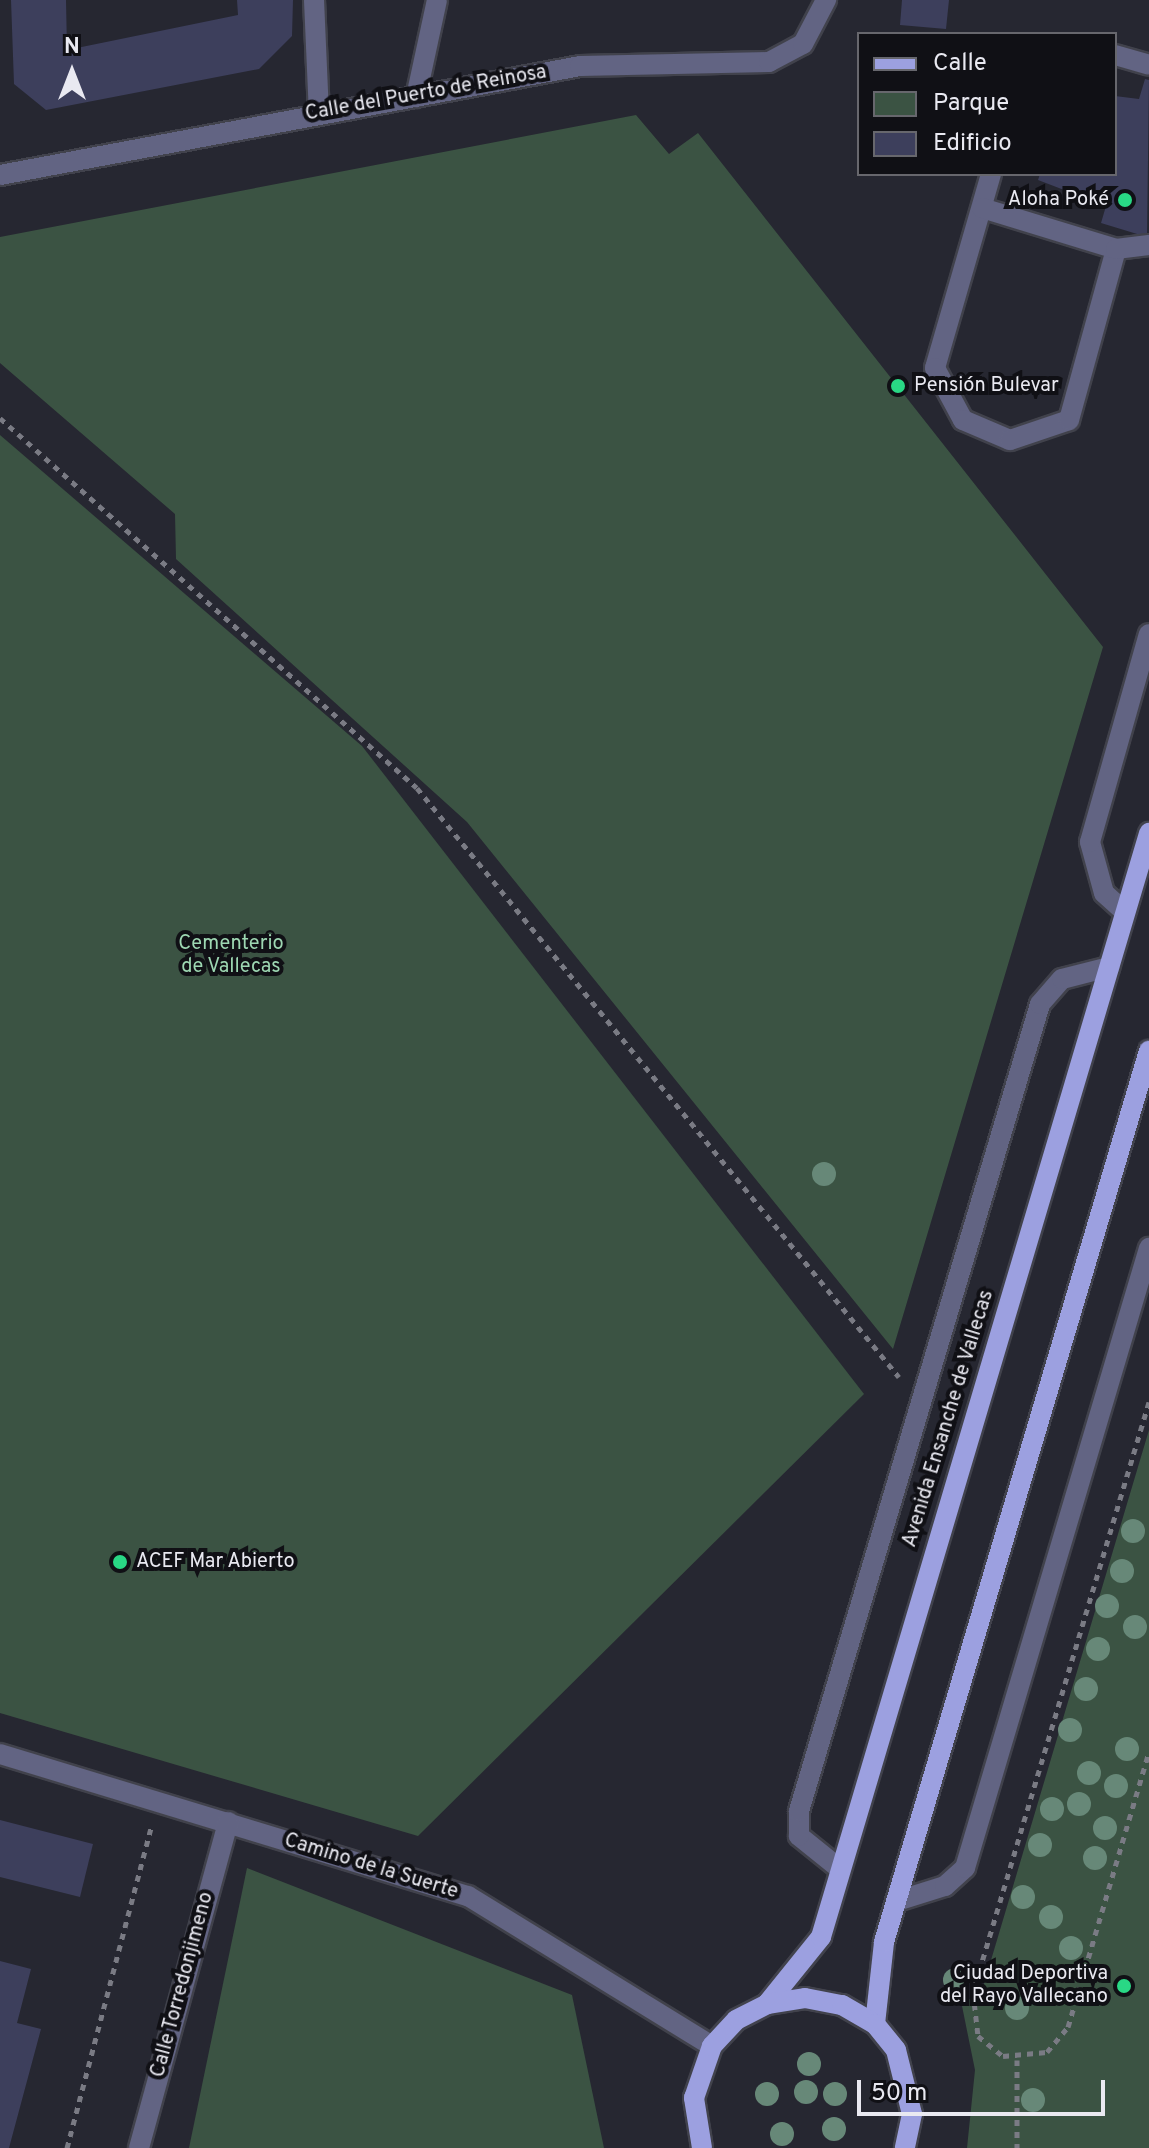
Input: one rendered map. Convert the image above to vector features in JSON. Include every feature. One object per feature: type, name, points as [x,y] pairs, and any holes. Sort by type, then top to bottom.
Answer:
[{"type":"main road","name":"Avenida Ensanche de Vallecas","points":[[767,2004],[816,1948],[1149,833]]},
{"type":"main road","points":[[905,2148],[909,2081],[875,2024],[877,1977],[1149,1051]]},
{"type":"main road","name":"Avenida Ensanche de Vallecas","points":[[702,2148],[694,2098],[712,2046],[736,2020],[767,2004],[805,1998],[842,2005],[875,2024]]},
{"type":"street","points":[[314,0],[319,113]]},
{"type":"street","points":[[416,97],[437,0]]},
{"type":"street","name":"Calle del Puerto de Reinosa","points":[[0,175],[580,66],[769,62],[803,44],[826,0]]},
{"type":"street","points":[[1117,56],[1149,65]]},
{"type":"street","points":[[990,176],[935,368],[963,420],[1010,440],[1069,420],[1116,249]]},
{"type":"street","points":[[982,208],[1116,249],[1149,245]]},
{"type":"street","points":[[1125,912],[1104,893],[1090,842],[1149,634]]},
{"type":"street","points":[[840,1869],[799,1836],[799,1811],[1040,1004],[1062,979],[1109,967]]},
{"type":"street","points":[[897,1901],[945,1886],[965,1868],[1149,1248]]},
{"type":"street","name":"Camino de la Suerte","points":[[0,1754],[468,1896],[712,2046]]},
{"type":"street","name":"Calle Torredonjimeno","points":[[139,2148],[228,1822]]},
{"type":"path","points":[[0,418],[417,788],[899,1377]]},
{"type":"path","points":[[1149,1402],[973,1992],[978,2036],[1017,2060],[1047,2052],[1068,2027],[1149,1752]]},
{"type":"path","points":[[67,2148],[158,1802]]},
{"type":"path","points":[[1017,2060],[1017,2148]]},
{"type":"green space","points":[[636,115],[669,154],[698,133],[1103,647],[893,1349],[467,822],[176,559],[175,514],[0,363],[0,237]]},
{"type":"green space","name":"Cementerio de Vallecas","points":[[0,435],[362,746],[864,1394],[418,1836],[0,1713]]},
{"type":"green space","points":[[1149,1430],[1149,2148],[967,2148],[975,2070],[962,2006],[983,1987]]},
{"type":"green space","points":[[247,1868],[572,1995],[604,2148],[189,2148]]},
{"type":"building","points":[[11,0],[66,0],[67,50],[238,15],[237,0],[293,0],[292,36],[259,69],[46,110],[14,84]]},
{"type":"building","points":[[902,0],[949,0],[946,29],[900,25]]},
{"type":"building","points":[[1145,79],[1149,80],[1147,237],[1101,223],[1106,206],[1038,180],[1039,176],[1117,176],[1117,96],[1139,99]]},
{"type":"building","points":[[0,1820],[93,1844],[80,1897],[0,1877]]},
{"type":"building","points":[[0,1961],[31,1969],[17,2023],[41,2029],[9,2148],[0,2148]]},
{"type":"place","name":"Aloha Poké","points":[[1125,200]]},
{"type":"place","name":"Pensión Bulevar","points":[[898,386]]},
{"type":"place","name":"ACEF Mar Abierto","points":[[120,1562]]},
{"type":"place","name":"Ciudad Deportiva del Rayo Vallecano","points":[[1124,1986]]}]
